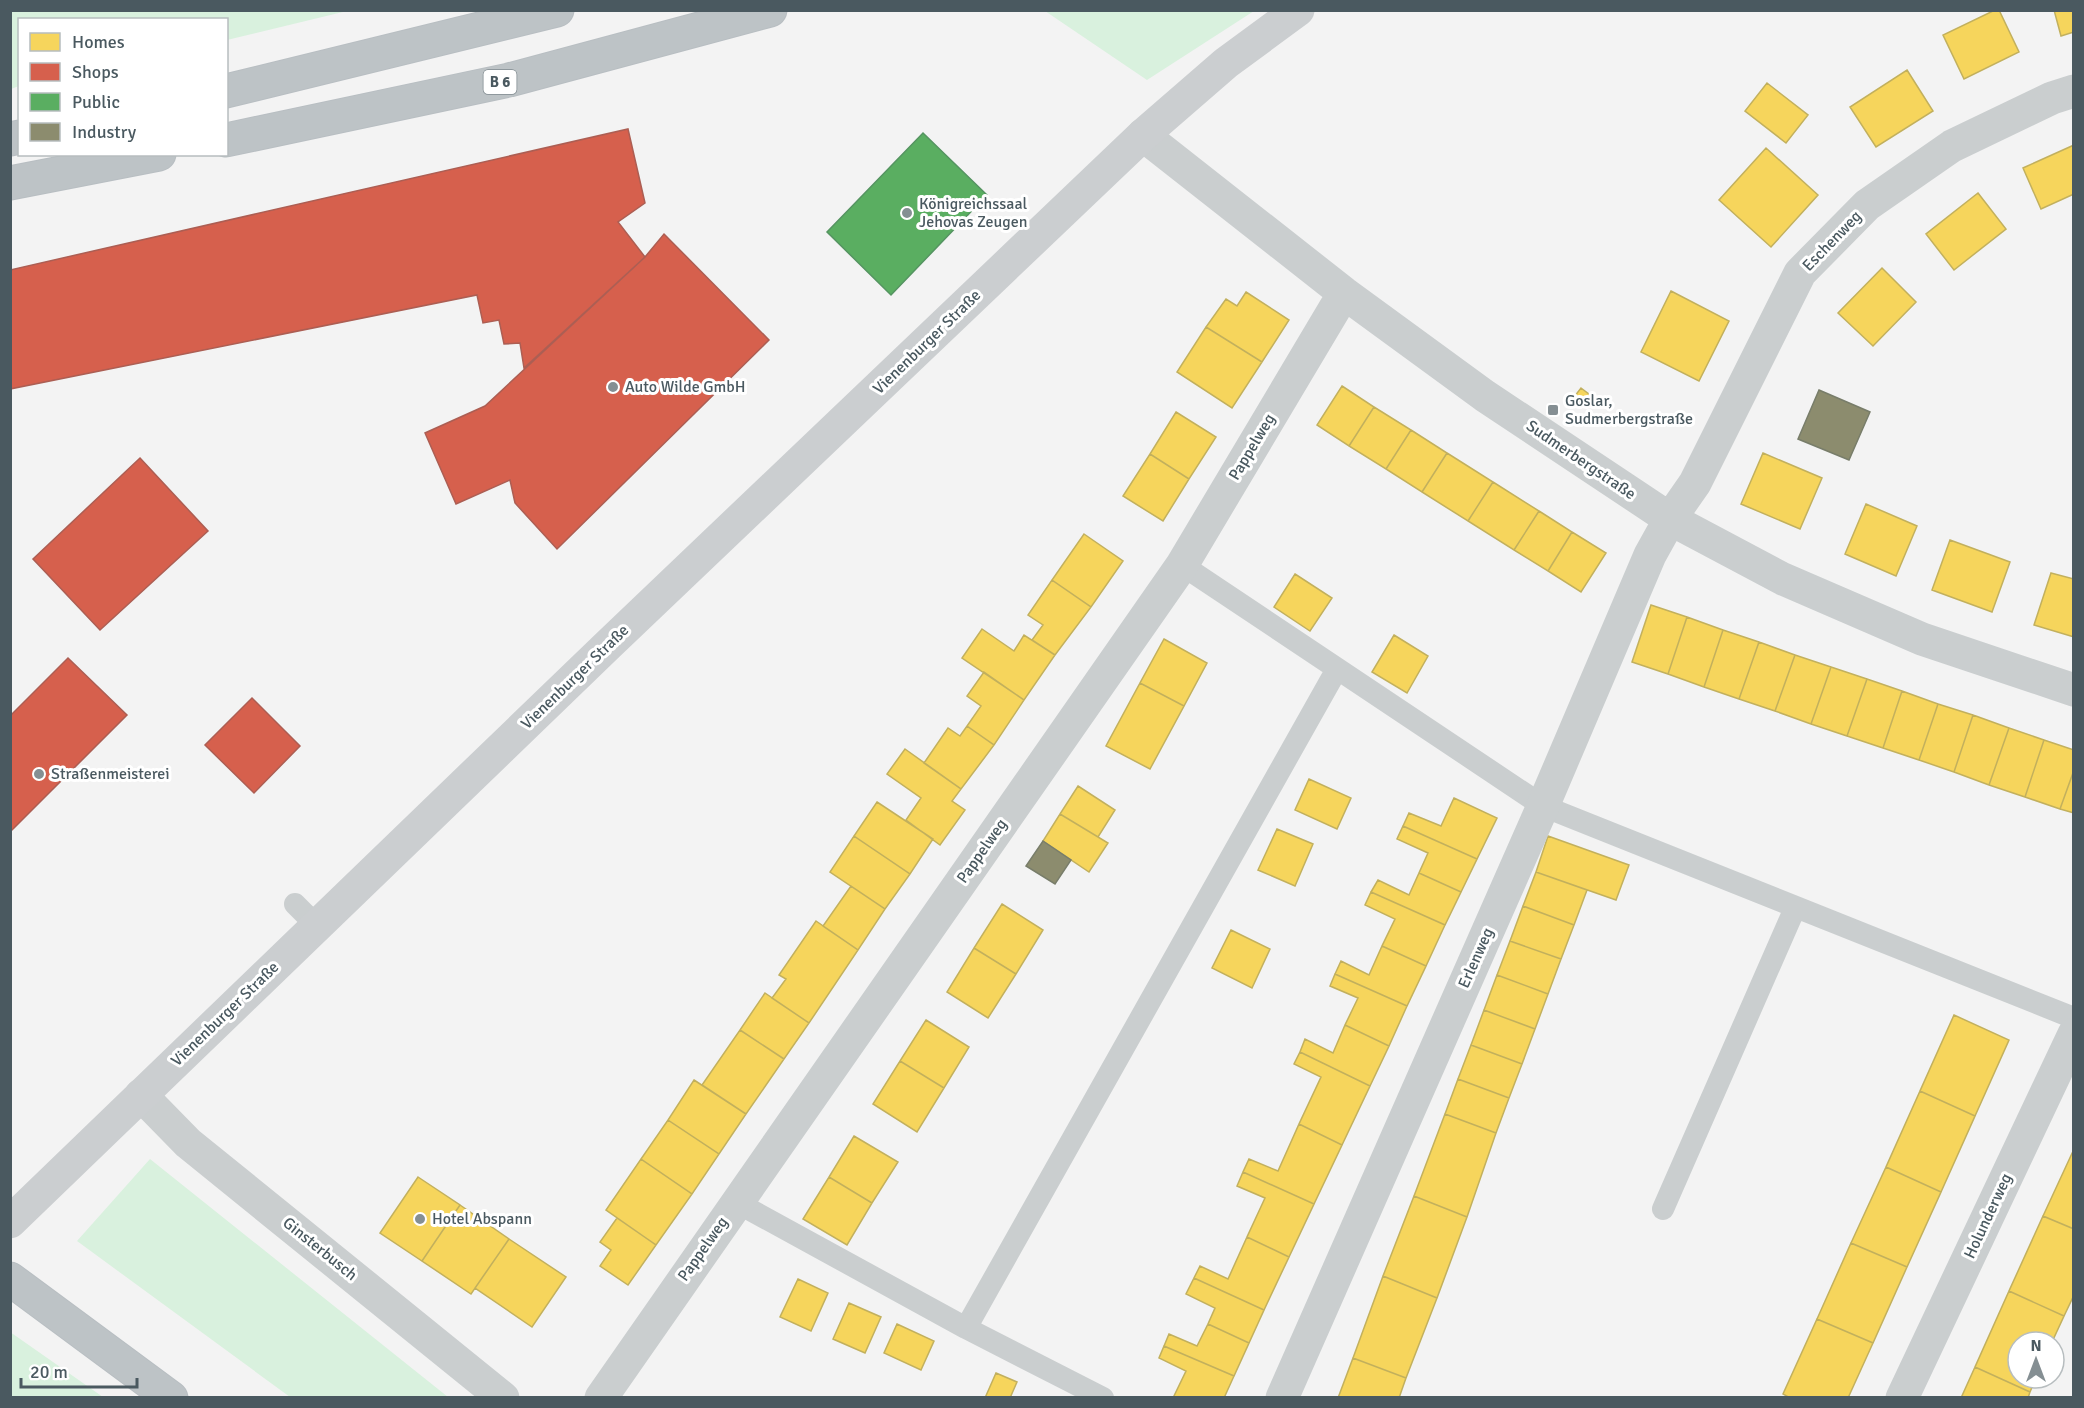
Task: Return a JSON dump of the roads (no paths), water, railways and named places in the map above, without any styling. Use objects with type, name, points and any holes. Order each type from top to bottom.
[{"type":"highway","points":[[228,91],[557,10]]},
{"type":"highway","name":"B 6","points":[[228,140],[509,80],[770,10]]},
{"type":"highway","points":[[10,183],[149,156]]},
{"type":"highway","points":[[10,1279],[171,1398]]},
{"type":"street","name":"Vienenburger Straße","points":[[10,1222],[141,1095],[305,915],[1143,135],[1226,63],[1298,10]]},
{"type":"street","name":"Eschenweg","points":[[1670,519],[1695,483],[1800,273],[1867,206],[1952,146],[2052,98],[2073,91]]},
{"type":"street","name":"Sudmerbergstraße","points":[[1143,135],[1344,293],[1485,396],[1670,519],[1783,579],[1922,639],[2073,690]]},
{"type":"street","name":"Pappelweg","points":[[601,1398],[1182,566],[1344,293]]},
{"type":"street","name":"Erlenweg","points":[[1282,1398],[1650,555],[1670,519]]},
{"type":"street","name":"Holunderweg","points":[[1902,1398],[2073,1034]]},
{"type":"street","name":"Ginsterbusch","points":[[141,1095],[188,1143],[503,1398]]},
{"type":"lane","points":[[1182,566],[1542,806],[2073,1018]]},
{"type":"lane","points":[[966,1328],[1337,669]]},
{"type":"lane","points":[[1662,1209],[1795,908]]},
{"type":"lane","points":[[736,1202],[966,1328],[1103,1398]]},
{"type":"place","name":"Königreichssaal Jehovas Zeugen","points":[[907,213]]},
{"type":"place","name":"Auto Wilde GmbH","points":[[613,387]]},
{"type":"place","name":"Goslar, Sudmerbergstraße","points":[[1553,410]]},
{"type":"place","name":"Straßenmeisterei","points":[[39,774]]},
{"type":"place","name":"Hotel Abspann","points":[[420,1219]]}]
